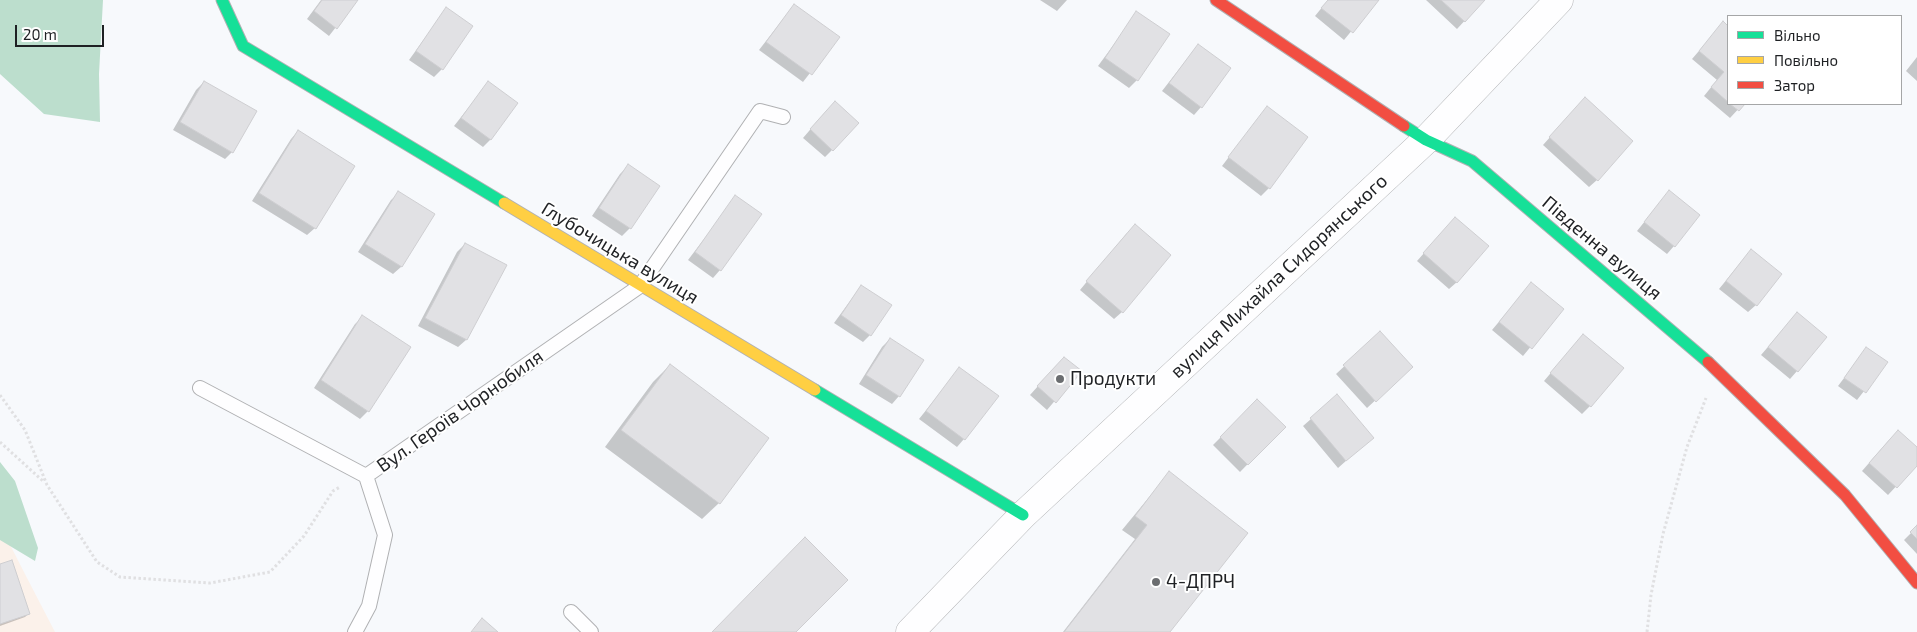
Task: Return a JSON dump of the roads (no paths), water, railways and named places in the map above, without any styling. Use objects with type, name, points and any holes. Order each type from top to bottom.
[{"type":"street","name":"Глубочицька вулиця","points":[[222,0],[243,46],[1023,515]]},
{"type":"street","name":"Південна вулиця","points":[[1216,0],[1426,140],[1472,161],[1717,369],[1845,495],[1917,583]]},
{"type":"street","name":"вулиця Михайла Сидорянського","points":[[910,632],[1023,515],[1426,140],[1558,0]]},
{"type":"lane","points":[[640,286],[760,111],[783,118]]},
{"type":"lane","name":"Вул. Героїв Чорнобиля","points":[[355,632],[369,606],[386,535],[366,476],[640,286]]},
{"type":"lane","points":[[200,388],[366,476]]},
{"type":"lane","points":[[571,612],[591,632]]},
{"type":"place","name":"Продукти","points":[[1060,379]]},
{"type":"place","name":"4-ДПРЧ","points":[[1156,582]]}]
